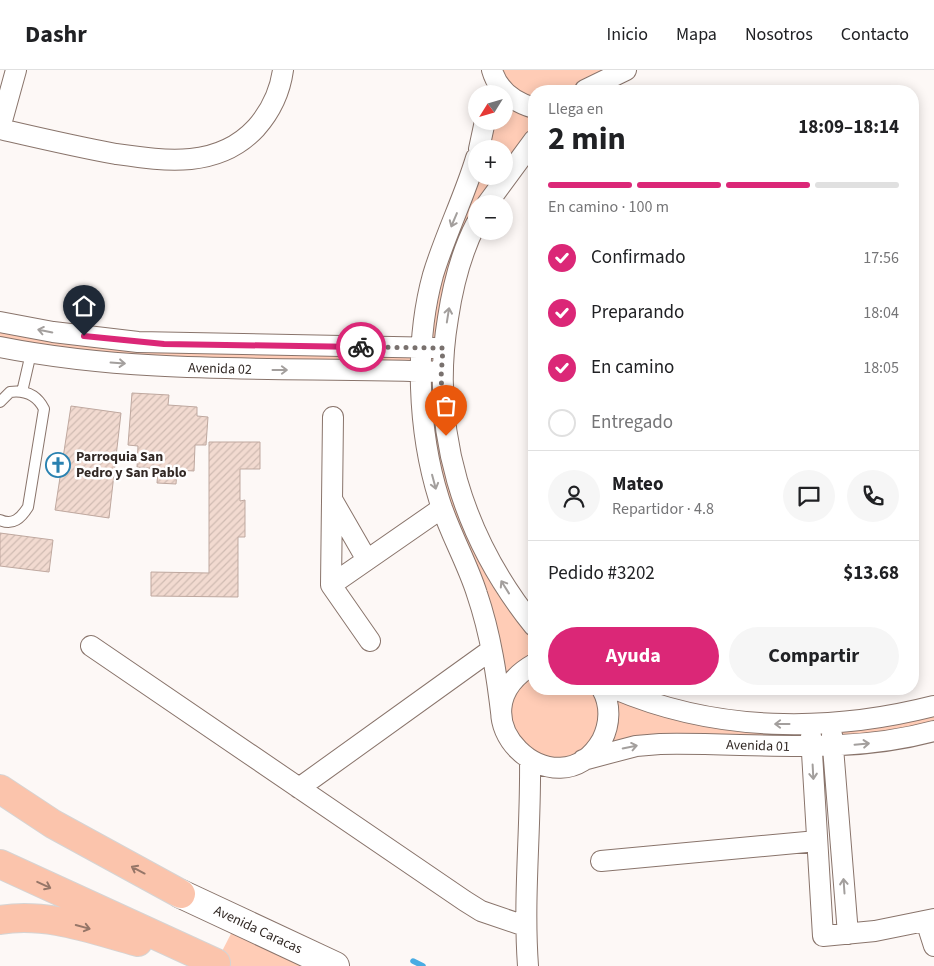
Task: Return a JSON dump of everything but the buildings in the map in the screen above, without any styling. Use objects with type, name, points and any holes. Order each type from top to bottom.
[{"type":"main road","points":[[0,789],[53,824],[181,894]]},
{"type":"main road","points":[[0,864],[219,965]]},
{"type":"main road","points":[[0,920],[26,918],[59,920],[219,965]]},
{"type":"street","points":[[16,70],[0,128],[88,149],[172,161],[206,157],[231,147],[252,132],[272,108],[283,70]]},
{"type":"street","points":[[489,85],[491,70]]},
{"type":"street","points":[[491,70],[504,92],[518,103],[528,106]]},
{"type":"street","points":[[587,85],[595,70]]},
{"type":"street","points":[[594,85],[626,70]]},
{"type":"street","points":[[494,195],[528,148]]},
{"type":"street","points":[[468,180],[433,277],[423,348],[422,416],[431,471],[442,508],[477,594],[492,650],[502,720],[507,736],[516,750],[530,761],[531,816],[525,926],[528,966]]},
{"type":"street","points":[[470,240],[458,271],[443,348],[442,372],[446,436],[459,491],[470,520],[494,570],[528,618]]},
{"type":"street","name":"Avenida 02","points":[[0,322],[53,332],[138,342],[443,348]]},
{"type":"street","points":[[231,370],[232,344]]},
{"type":"street","name":"Avenida 02","points":[[0,348],[92,362],[231,370],[442,372]]},
{"type":"street","points":[[333,417],[332,585],[370,641]]},
{"type":"street","points":[[332,500],[368,560]]},
{"type":"street","points":[[332,585],[442,508]]},
{"type":"street","points":[[90,646],[465,902],[525,926]]},
{"type":"street","points":[[299,788],[492,650]]},
{"type":"street","points":[[502,720],[502,703],[508,687],[519,674],[528,668]]},
{"type":"street","points":[[583,760],[597,748],[606,732],[609,713],[604,695]]},
{"type":"street","name":"Avenida 01","points":[[631,695],[666,708],[708,718],[750,723],[810,724],[832,722],[874,718],[934,706]]},
{"type":"street","points":[[832,722],[848,934]]},
{"type":"street","points":[[810,724],[823,936],[875,931],[930,920],[934,946]]},
{"type":"street","name":"Avenida 01","points":[[530,761],[548,767],[566,766],[636,746],[660,744],[812,748],[875,743],[934,731]]},
{"type":"street","points":[[601,861],[817,841]]},
{"type":"street","name":"Avenida Caracas","points":[[181,894],[336,966]]},
{"type":"lane","points":[[22,392],[31,354]]},
{"type":"lane","points":[[0,402],[10,392],[22,392],[32,394],[40,401],[44,409],[32,496],[22,517],[7,523],[0,520]]},
{"type":"shaded area","points":[[490,70],[626,70],[595,85],[528,85],[528,148],[513,169],[513,140],[481,140],[483,130],[513,130],[513,85],[489,85]]},
{"type":"shaded area","points":[[473,185],[501,185],[494,195],[470,195]]},
{"type":"shaded area","points":[[468,200],[468,240],[472,240],[443,348],[423,348],[422,371],[442,372],[451,462],[528,614],[528,695],[629,695],[639,699],[810,724],[811,748],[691,743],[566,766],[516,750],[452,533],[421,371],[0,347],[0,322],[53,332],[422,348],[424,332]]},
{"type":"shaded area","points":[[934,706],[934,731],[833,746],[846,721]]},
{"type":"shaded area","points":[[238,920],[335,966],[222,966],[216,963]]},
{"type":"waterway","points":[[413,961],[423,966]]},
{"type":"way so far","points":[[361,347],[443,348],[441,378],[446,436]]},
{"type":"place","name":"Parroquia San Pedro y San Pablo","points":[[58,465]]},
{"type":"route","points":[[84,336],[164,344],[361,347]]}]
